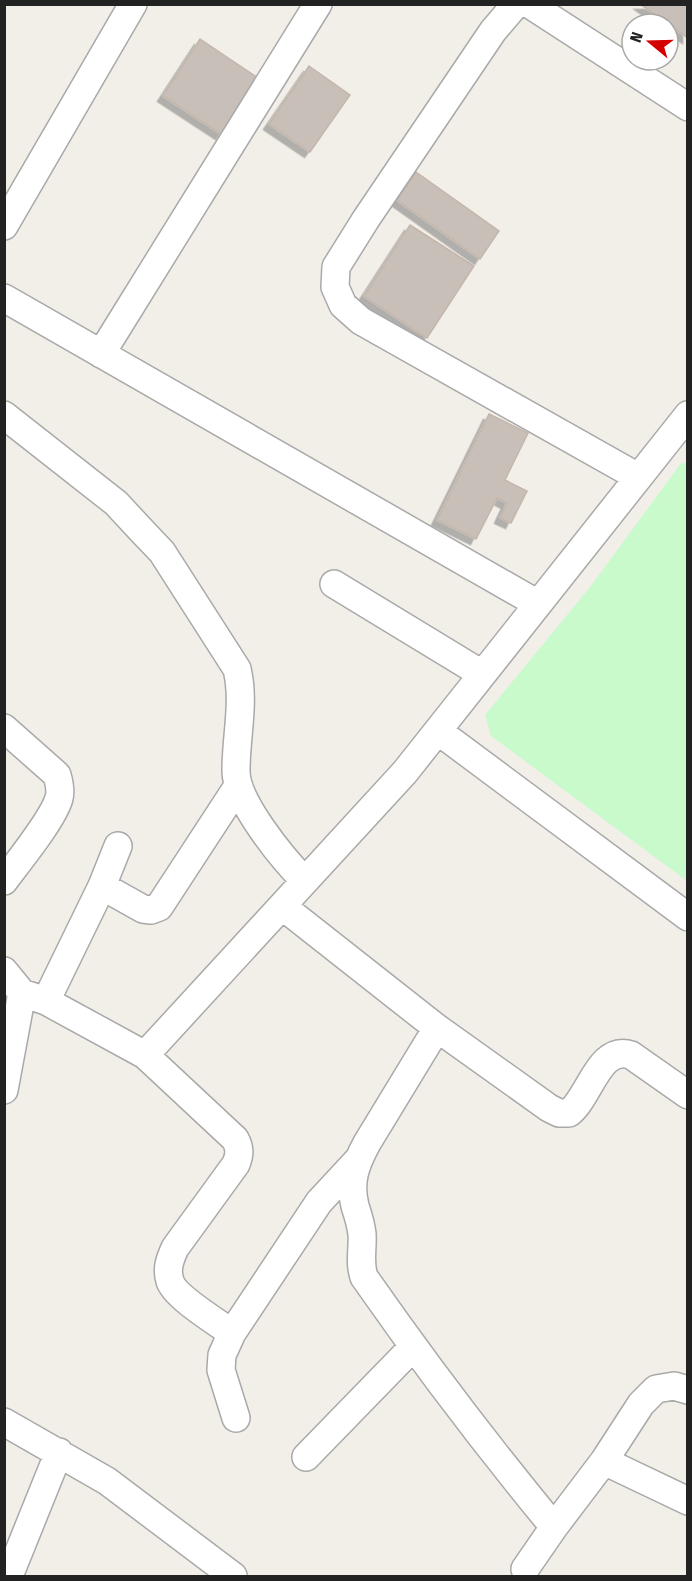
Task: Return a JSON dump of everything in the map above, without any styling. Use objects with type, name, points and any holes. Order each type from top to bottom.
[{"type":"street","points":[[4,226],[133,4]]},
{"type":"street","points":[[101,354],[318,4]]},
{"type":"street","points":[[638,477],[361,321],[343,305],[335,287],[336,267],[493,31],[515,6],[687,107]]},
{"type":"street","points":[[4,298],[538,604]]},
{"type":"street","points":[[145,1054],[405,772],[687,415]]},
{"type":"street","points":[[4,416],[116,503],[162,552],[237,669],[241,683],[235,772],[242,797],[277,850],[305,881]]},
{"type":"street","points":[[334,584],[482,674]]},
{"type":"street","points":[[4,728],[57,775],[59,784],[59,798],[51,816],[4,881]]},
{"type":"street","points":[[438,731],[687,917]]},
{"type":"street","points":[[102,886],[143,909],[159,907],[238,786]]},
{"type":"street","points":[[4,1090],[9,1037],[102,886],[118,846]]},
{"type":"street","points":[[282,906],[437,1028],[559,1113],[569,1113],[578,1107],[604,1062],[613,1054],[622,1052],[630,1055],[687,1095]]},
{"type":"street","points":[[4,971],[34,997],[145,1054],[235,1139],[239,1146],[236,1164],[175,1248],[169,1261],[168,1272],[170,1282],[177,1293],[232,1333]]},
{"type":"street","points":[[236,1418],[221,1370],[222,1355],[232,1333],[319,1202],[357,1160],[437,1028]]},
{"type":"street","points":[[357,1160],[352,1175],[352,1194],[362,1230],[361,1268],[364,1277],[486,1444],[554,1527]]},
{"type":"street","points":[[306,1457],[413,1347]]},
{"type":"street","points":[[525,1569],[604,1461],[641,1404],[656,1389],[674,1386],[687,1389]]},
{"type":"street","points":[[4,1422],[106,1481],[233,1576]]},
{"type":"street","points":[[9,1576],[59,1452]]},
{"type":"street","points":[[604,1461],[687,1501]]},
{"type":"green space","points":[[682,462],[688,465],[687,881],[491,736],[485,715],[590,587]]},
{"type":"building","points":[[640,4],[688,4],[688,38],[680,32],[680,12],[651,12]]},
{"type":"building","points":[[200,39],[258,78],[221,134],[163,96]]},
{"type":"building","points":[[309,66],[350,95],[310,152],[269,124]]},
{"type":"building","points":[[416,172],[499,231],[480,259],[397,200]]},
{"type":"building","points":[[410,225],[474,266],[427,338],[364,296]]},
{"type":"building","points":[[489,414],[528,433],[505,480],[527,491],[511,523],[500,518],[507,503],[497,498],[476,539],[437,520]]}]
